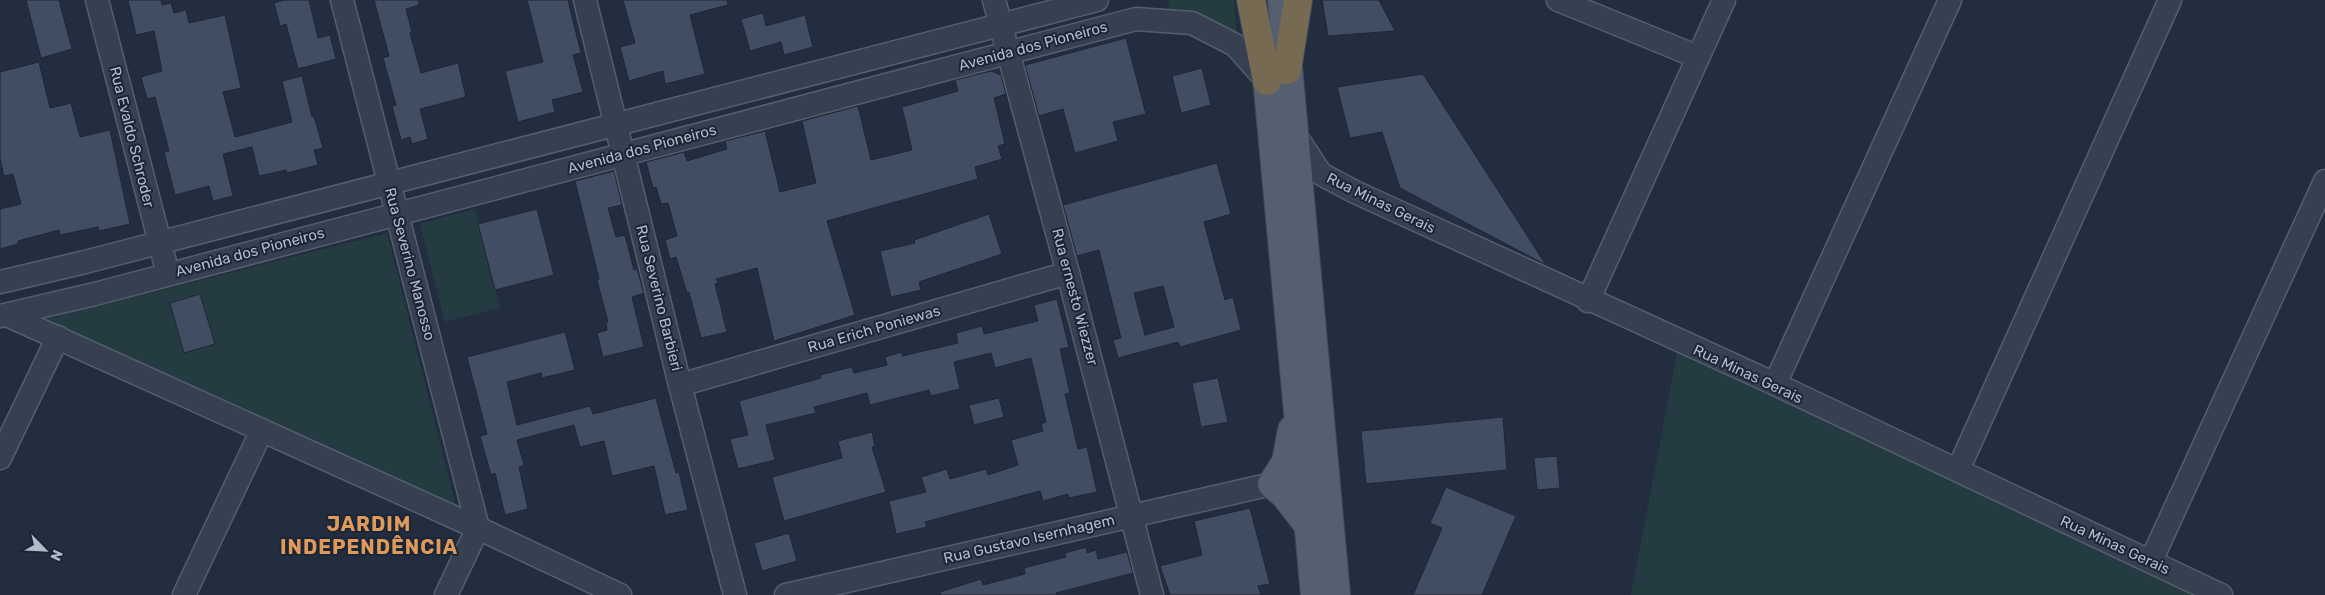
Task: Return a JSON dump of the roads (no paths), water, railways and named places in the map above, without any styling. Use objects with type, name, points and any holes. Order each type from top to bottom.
[{"type":"highway","points":[[1251,0],[1277,76]]},
{"type":"highway","points":[[1277,76],[1298,0]]},
{"type":"main road","points":[[1260,0],[1277,76],[1293,132],[1336,595]]},
{"type":"main road","points":[[1282,0],[1277,76],[1297,399],[1315,595]]},
{"type":"main road","points":[[1297,399],[1286,462],[1272,484],[1285,495],[1308,526]]},
{"type":"street","name":"Rua Evaldo Schroder","points":[[97,0],[158,243],[168,274]]},
{"type":"street","name":"Rua Severino Manosso","points":[[342,0],[478,528]]},
{"type":"street","name":"Rua Severino Barbieri","points":[[585,0],[680,385],[735,595]]},
{"type":"street","name":"Rua ernesto Wiezzer","points":[[994,0],[1152,595]]},
{"type":"street","name":"Avenida dos Pioneiros","points":[[0,282],[85,262],[720,99],[1097,0]]},
{"type":"street","points":[[1558,0],[1698,57]]},
{"type":"street","points":[[1588,300],[1724,0]]},
{"type":"street","points":[[1775,384],[1950,0]]},
{"type":"street","points":[[1958,470],[2170,0]]},
{"type":"street","name":"Avenida dos Pioneiros","points":[[4,315],[96,294],[1009,52],[1138,10],[1192,22],[1234,45],[1277,76]]},
{"type":"street","points":[[854,64],[860,91]]},
{"type":"street","points":[[720,99],[729,126]]},
{"type":"street","name":"Rua Minas Gerais","points":[[1293,132],[1321,174],[1355,192],[1775,384],[2221,595]]},
{"type":"street","points":[[2151,561],[2325,181]]},
{"type":"street","points":[[85,262],[96,294]]},
{"type":"street","name":"Rua Erich Poniewas","points":[[680,385],[1068,273]]},
{"type":"street","points":[[4,315],[58,337],[478,528],[620,595]]},
{"type":"street","points":[[0,458],[58,337]]},
{"type":"street","points":[[184,595],[262,430]]},
{"type":"street","name":"Rua Gustavo Isernhagem","points":[[786,595],[1272,484]]},
{"type":"street","points":[[446,595],[478,528]]},
{"type":"district","name":"JARDIM INDEPENDÊNCIA","points":[[369,536]]}]
